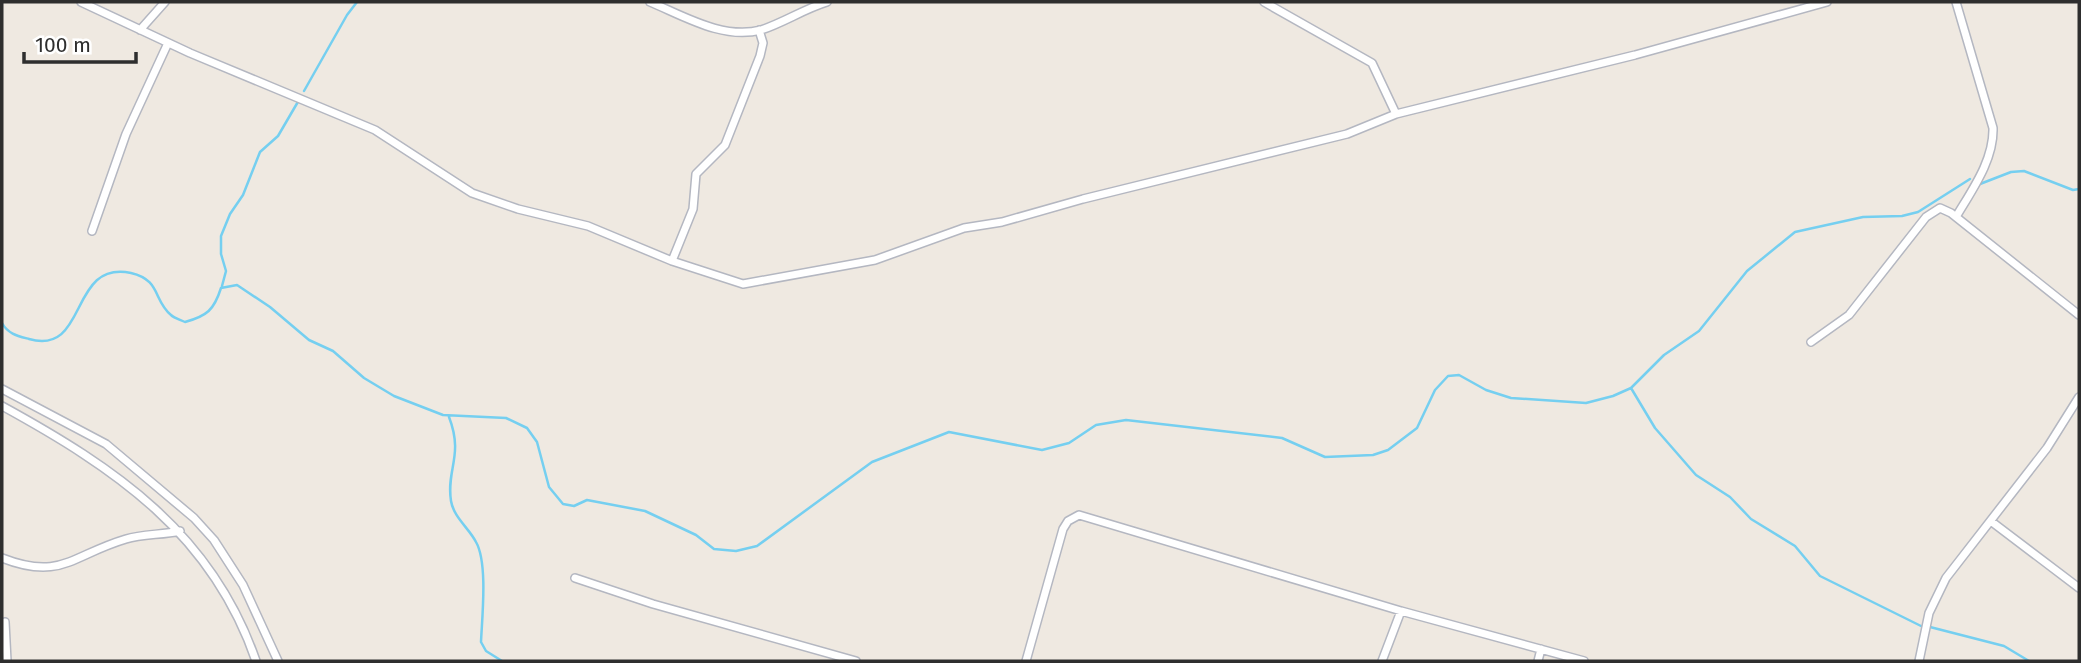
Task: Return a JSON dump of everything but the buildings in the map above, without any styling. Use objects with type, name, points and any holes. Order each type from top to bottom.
[{"type":"street","points":[[81,2],[168,43],[356,120],[472,193],[518,209],[588,226],[672,261],[743,284],[849,266],[964,228],[1002,222],[1083,199],[1347,134],[1396,114],[1635,55],[1827,2]]},
{"type":"street","points":[[140,30],[165,2]]},
{"type":"street","points":[[650,2],[720,30],[760,30],[827,2]]},
{"type":"street","points":[[1264,2],[1372,63],[1396,114]]},
{"type":"street","points":[[1956,2],[1993,128],[1993,141],[1986,162],[1956,217]]},
{"type":"street","points":[[672,261],[693,209],[696,174],[725,145],[760,56],[763,43],[760,30]]},
{"type":"street","points":[[92,231],[126,134],[168,43]]},
{"type":"street","points":[[1811,342],[1849,315],[1926,217],[1940,208],[1956,217],[2079,314]]},
{"type":"street","points":[[2,390],[106,444],[194,518],[214,540],[243,584],[278,661]]},
{"type":"street","points":[[1919,661],[1936,597],[1947,578],[2063,427],[2079,397]]},
{"type":"street","points":[[2,405],[59,437],[122,479],[180,531],[207,565],[229,600],[256,661]]},
{"type":"street","points":[[1026,661],[1063,529],[1068,521],[1079,516],[1401,611],[1584,661]]},
{"type":"street","points":[[1992,522],[2079,588]]},
{"type":"street","points":[[2,558],[42,569],[68,563],[129,538],[180,531]]},
{"type":"street","points":[[575,578],[653,604],[856,661]]},
{"type":"street","points":[[1382,661],[1401,611]]},
{"type":"street","points":[[5,622],[7,661]]},
{"type":"street","points":[[1538,661],[1541,649]]},
{"type":"waterway","points":[[304,91],[357,2]]},
{"type":"waterway","points":[[222,286],[226,271],[221,254],[221,236],[230,214],[243,195],[260,152],[278,136],[299,100]]},
{"type":"waterway","points":[[1980,184],[2011,172],[2024,171],[2073,190],[2079,189]]},
{"type":"waterway","points":[[2,323],[17,336],[48,341],[61,334],[71,322],[97,280],[111,273],[141,276],[152,285],[165,309],[185,322],[209,311],[221,288],[237,285],[270,307],[309,340],[333,351],[364,378],[394,396],[443,415],[506,418],[527,428],[537,442],[549,487],[563,504],[574,506],[587,500],[645,511],[696,535],[714,549],[736,551],[757,546],[872,462],[949,432],[1042,450],[1069,443],[1096,425],[1126,420],[1282,438],[1325,457],[1373,455],[1388,450],[1417,428],[1435,390],[1448,376],[1459,375],[1486,390],[1511,398],[1586,403],[1613,396],[1631,388],[1664,355],[1699,331],[1747,271],[1795,232],[1863,217],[1902,216],[1918,212],[1970,179]]},
{"type":"waterway","points":[[1631,388],[1655,428],[1696,475],[1730,497],[1751,519],[1795,546],[1820,576],[1921,626]]},
{"type":"waterway","points":[[449,417],[455,442],[451,501],[455,513],[476,542],[482,563],[481,642],[486,651],[502,661]]},
{"type":"waterway","points":[[1930,627],[2004,646],[2029,661]]}]
